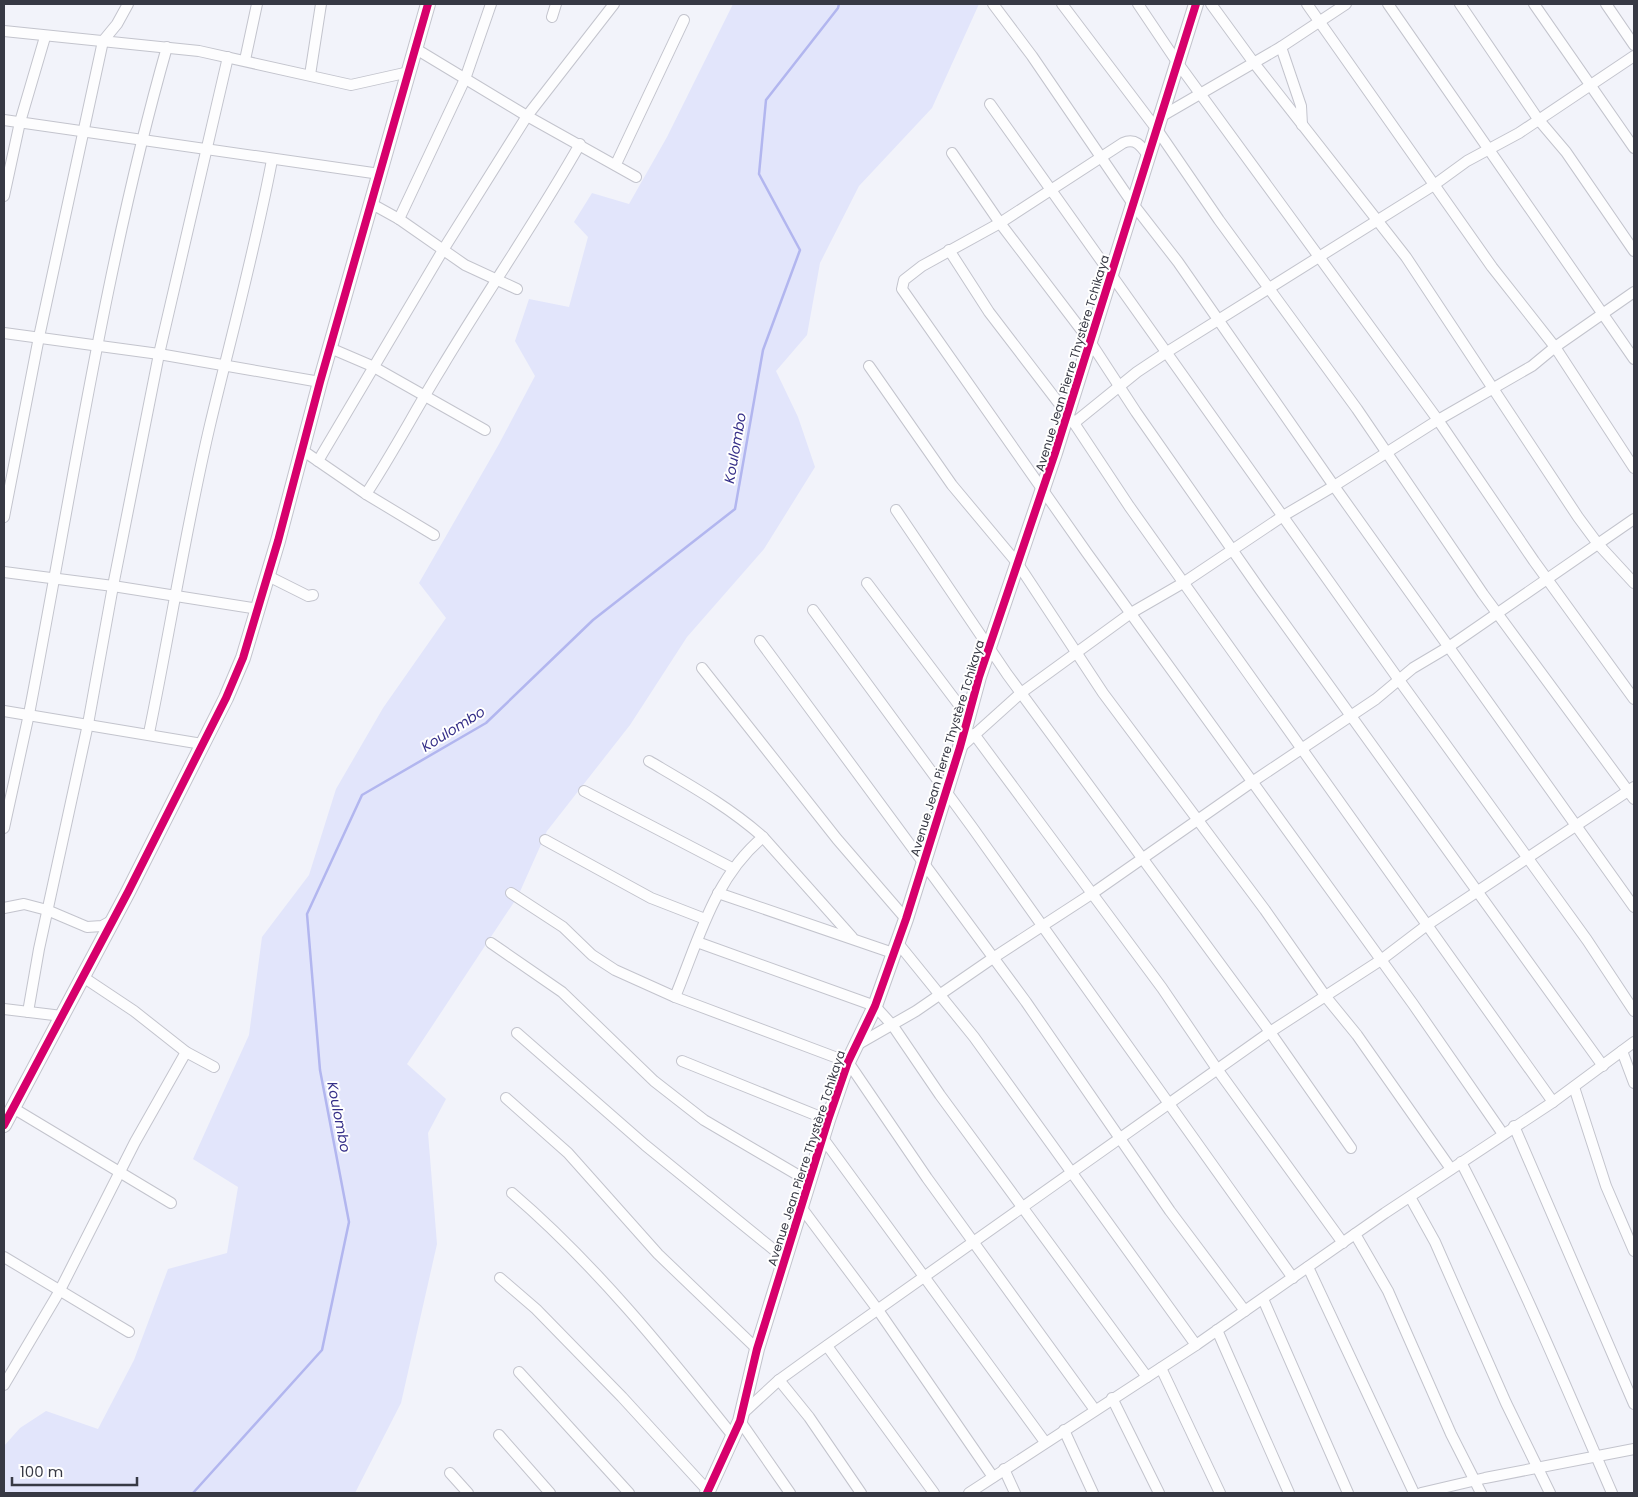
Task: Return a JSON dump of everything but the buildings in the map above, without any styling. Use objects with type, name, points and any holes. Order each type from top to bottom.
[{"type":"street","points":[[4,517],[39,338],[104,41],[117,24],[128,4]]},
{"type":"street","points":[[245,60],[257,4]]},
{"type":"street","points":[[310,75],[322,4]]},
{"type":"street","points":[[4,1126],[113,920],[243,658],[268,576],[320,382],[428,4]]},
{"type":"street","points":[[399,219],[465,79],[491,4]]},
{"type":"street","points":[[552,17],[556,4]]},
{"type":"street","points":[[318,461],[372,366],[527,116],[614,4]]},
{"type":"street","points":[[993,4],[1036,62],[1133,204],[1171,252],[1334,486],[1450,646],[1634,907]]},
{"type":"street","points":[[790,1493],[741,1417],[779,1380],[924,1275],[974,1243],[1270,1032],[1326,997],[1427,925],[1576,826],[1632,793],[1498,614],[1387,452],[1270,287],[1219,220],[1158,131],[1062,4]]},
{"type":"street","points":[[1138,4],[1177,62],[1438,420],[1547,579],[1634,699]]},
{"type":"street","name":"Avenue Jean Pierre Thystère Tchikaya","points":[[708,1492],[741,1417],[757,1349],[822,1137],[848,1062],[875,1006],[906,919],[960,747],[988,647],[1043,491],[1071,419],[1089,340],[1158,131],[1177,62],[1196,4]]},
{"type":"street","points":[[1211,4],[1254,63],[1406,257],[1578,517],[1598,544],[1634,583]]},
{"type":"street","points":[[1307,4],[1492,267],[1555,347],[1634,468]]},
{"type":"street","points":[[1162,116],[1281,47],[1346,4]]},
{"type":"street","points":[[1388,4],[1634,359]]},
{"type":"street","points":[[1460,4],[1538,119],[1566,152],[1634,251]]},
{"type":"street","points":[[1534,4],[1634,148]]},
{"type":"street","points":[[1606,4],[1634,45]]},
{"type":"street","points":[[616,164],[684,20]]},
{"type":"street","points":[[4,32],[167,46],[245,60],[354,86],[409,72]]},
{"type":"street","points":[[4,196],[20,122],[45,37]]},
{"type":"street","points":[[4,828],[28,715],[98,346],[140,140],[167,46]]},
{"type":"street","points":[[1281,47],[1301,106],[1302,125]]},
{"type":"street","points":[[416,50],[527,116],[616,164],[636,177]]},
{"type":"street","points":[[1071,419],[1167,352],[1434,185],[1468,161],[1490,150],[1634,56]]},
{"type":"street","points":[[28,1012],[47,910],[88,724],[159,354],[228,57]]},
{"type":"street","points":[[990,104],[1399,680],[1528,858],[1634,1010]]},
{"type":"street","points":[[4,120],[380,174]]},
{"type":"street","points":[[1149,157],[1140,144],[1129,140],[1000,223],[949,250],[909,276],[901,284],[902,289],[1043,491],[1503,1134]]},
{"type":"street","points":[[366,494],[580,144]]},
{"type":"street","points":[[952,153],[1000,223],[1089,340],[1232,549],[1603,1066]]},
{"type":"street","points":[[150,733],[174,595],[210,426],[257,241],[272,160]]},
{"type":"street","points":[[372,204],[399,219],[465,265],[517,289]]},
{"type":"street","points":[[949,250],[989,312],[1071,419],[1098,462],[1183,583],[1553,1102]]},
{"type":"street","points":[[960,747],[1021,693],[1131,613],[1183,583],[1283,516],[1493,386],[1532,366],[1555,347],[1634,292]]},
{"type":"street","points":[[4,332],[159,354],[320,382]]},
{"type":"street","points":[[330,348],[372,366],[485,430]]},
{"type":"street","points":[[869,366],[952,485],[1018,564],[1103,693],[1326,997],[1356,1035],[1451,1169]]},
{"type":"street","points":[[302,450],[366,494],[434,535]]},
{"type":"street","points":[[896,510],[988,647],[1270,1032],[1351,1148]]},
{"type":"street","points":[[855,1046],[893,1026],[1093,893],[1252,782],[1351,716],[1413,668],[1498,614],[1634,519]]},
{"type":"street","points":[[4,572],[113,586],[258,609]]},
{"type":"street","points":[[268,576],[308,596],[313,595]]},
{"type":"street","points":[[867,583],[968,717]]},
{"type":"street","points":[[813,610],[945,791],[1293,1278]]},
{"type":"street","points":[[760,641],[924,862],[1121,1138],[1170,1211],[1245,1311]]},
{"type":"street","points":[[702,668],[837,839],[906,919]]},
{"type":"street","points":[[4,711],[150,733],[202,744]]},
{"type":"street","points":[[974,734],[1162,988],[1217,1069],[1343,1243]]},
{"type":"street","points":[[649,760],[726,807],[763,837],[852,937]]},
{"type":"street","points":[[584,791],[732,868]]},
{"type":"street","points":[[676,997],[705,919],[718,893],[732,868],[763,837]]},
{"type":"street","points":[[544,840],[651,898],[705,919]]},
{"type":"street","points":[[512,893],[563,927],[604,964],[676,997],[848,1062],[974,1243],[1094,1410]]},
{"type":"street","points":[[718,893],[852,937],[895,947],[941,995],[974,1037],[1196,1345]]},
{"type":"street","points":[[4,908],[24,904],[47,910],[87,927],[102,926],[113,920]]},
{"type":"street","points":[[696,942],[875,1006],[893,1026],[1147,1377]]},
{"type":"street","points":[[491,944],[562,992],[654,1081],[704,1120],[808,1181]]},
{"type":"street","points":[[83,977],[134,1011],[186,1052],[214,1067]]},
{"type":"street","points":[[4,1009],[62,1016]]},
{"type":"street","points":[[517,1033],[645,1145],[784,1258]]},
{"type":"street","points":[[969,1493],[1196,1345],[1355,1234],[1514,1126],[1553,1102],[1634,1042]]},
{"type":"street","points":[[1622,1051],[1634,1083]]},
{"type":"street","points":[[4,1385],[59,1292],[120,1171],[186,1052]]},
{"type":"street","points":[[682,1061],[828,1120]]},
{"type":"street","points":[[1574,1087],[1606,1186],[1634,1251]]},
{"type":"street","points":[[506,1098],[568,1153],[658,1254],[757,1349]]},
{"type":"street","points":[[13,1108],[171,1203]]},
{"type":"street","points":[[1514,1126],[1634,1404]]},
{"type":"street","points":[[822,1137],[1045,1442]]},
{"type":"street","points":[[1461,1162],[1496,1233],[1612,1493]]},
{"type":"street","points":[[512,1192],[547,1222],[620,1301],[676,1364],[733,1436]]},
{"type":"street","points":[[1410,1197],[1435,1242],[1506,1403],[1540,1468],[1550,1493]]},
{"type":"street","points":[[801,1207],[878,1310],[994,1477]]},
{"type":"street","points":[[1355,1234],[1388,1291],[1451,1434],[1481,1493]]},
{"type":"street","points":[[4,1257],[59,1292],[129,1332]]},
{"type":"street","points":[[1308,1267],[1414,1493]]},
{"type":"street","points":[[500,1278],[536,1308],[635,1410],[708,1492]]},
{"type":"street","points":[[1263,1298],[1348,1493]]},
{"type":"street","points":[[1217,1330],[1289,1493]]},
{"type":"street","points":[[827,1346],[934,1493]]},
{"type":"street","points":[[1161,1368],[1220,1493]]},
{"type":"street","points":[[519,1372],[628,1493]]},
{"type":"street","points":[[779,1380],[861,1493]]},
{"type":"street","points":[[1112,1398],[1159,1493]]},
{"type":"street","points":[[1064,1430],[1092,1493]]},
{"type":"street","points":[[499,1435],[550,1493]]},
{"type":"street","points":[[1421,1493],[1475,1480],[1634,1449]]},
{"type":"street","points":[[1004,1470],[1015,1493]]},
{"type":"street","points":[[450,1473],[468,1493]]},
{"type":"shaded area","points":[[733,4],[979,4],[932,108],[859,186],[820,263],[807,335],[776,371],[798,417],[815,467],[764,549],[687,637],[630,725],[547,831],[518,896],[407,1064],[446,1099],[428,1133],[437,1244],[401,1403],[355,1493],[4,1493],[4,1446],[20,1428],[46,1411],[98,1429],[134,1360],[168,1269],[227,1253],[238,1187],[193,1159],[249,1035],[262,937],[309,875],[336,789],[383,708],[446,618],[419,583],[499,444],[535,376],[515,341],[529,299],[569,307],[588,237],[574,222],[592,193],[629,204],[667,137]]},
{"type":"waterway","name":"Koulombo","points":[[193,1493],[322,1350],[349,1222],[320,1070],[307,914],[362,795],[486,723],[593,620],[735,509],[763,350],[800,250],[759,174],[766,100],[838,8],[839,4]]},
{"type":"cycle path","points":[[4,1125],[128,892],[226,698],[243,658],[278,541],[320,382],[428,4]]},
{"type":"cycle path","points":[[707,1493],[740,1421],[757,1349],[828,1120],[848,1062],[875,1006],[906,919],[960,747],[979,677],[1055,453],[1196,4]]}]
